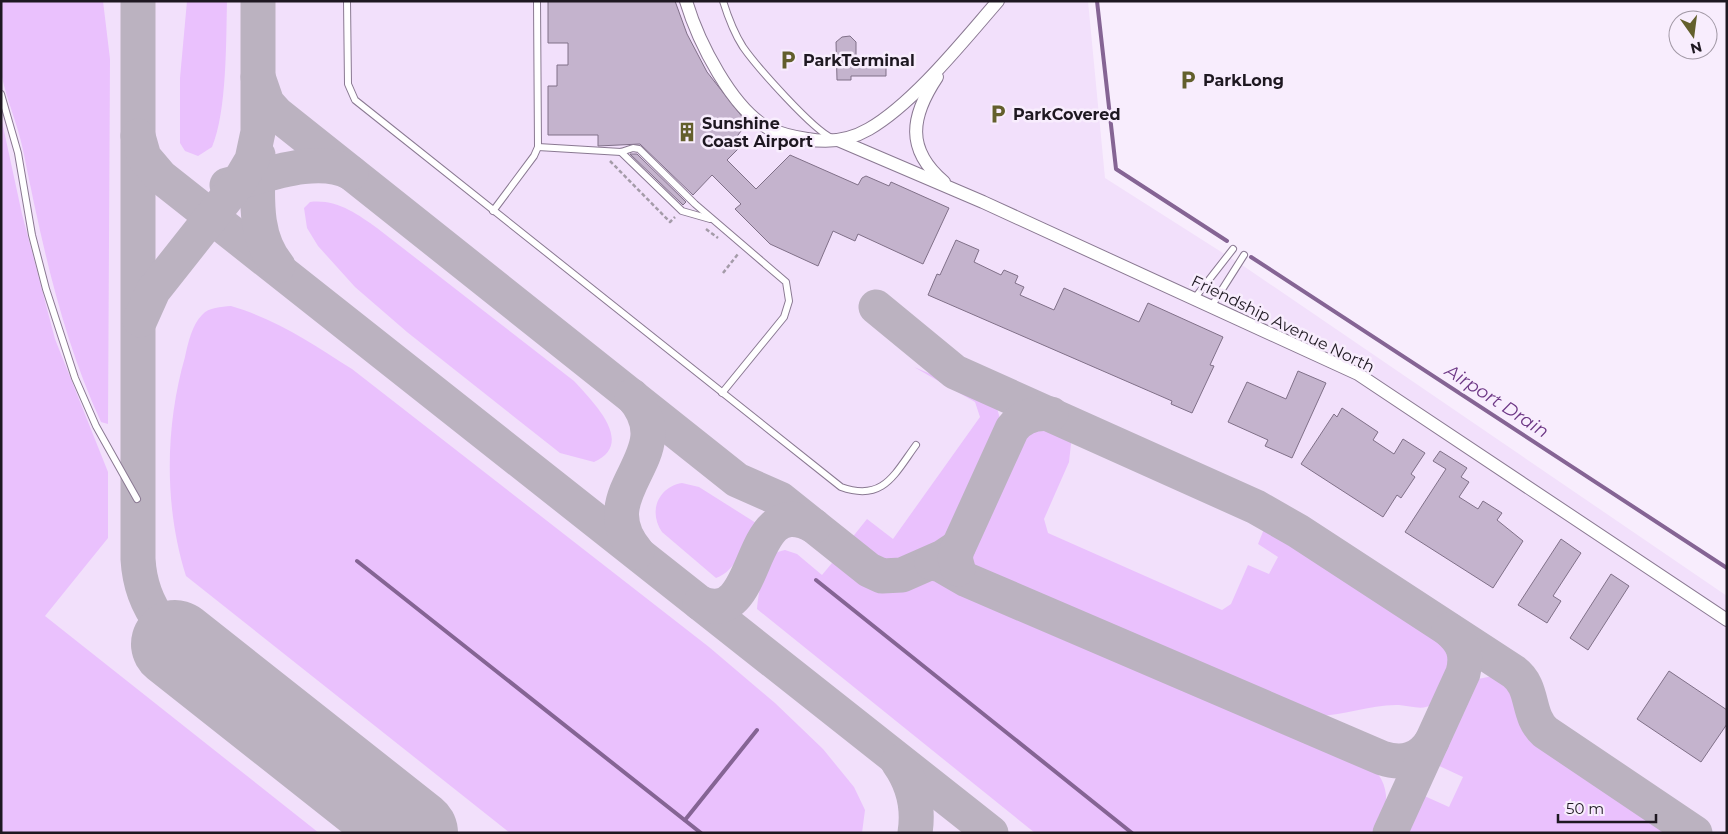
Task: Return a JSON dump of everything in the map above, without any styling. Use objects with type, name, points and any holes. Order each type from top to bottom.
[{"type":"street","points":[[686,1],[710,59],[734,94],[758,121],[776,131],[800,138],[838,140],[862,133],[886,117],[952,53],[998,1]]},
{"type":"street","name":"Friendship Avenue North","points":[[952,53],[924,96],[915,133],[916,143],[927,165],[944,182],[957,190]]},
{"type":"street","name":"Friendship Avenue North","points":[[838,140],[957,190],[1358,374],[1727,620]]},
{"type":"lane","points":[[347,1],[348,84],[354,100],[841,487],[855,492],[866,493],[878,489],[894,474],[916,445]]},
{"type":"lane","points":[[493,211],[534,156],[538,147],[538,1]]},
{"type":"lane","points":[[722,1],[737,37],[750,55],[814,125],[822,132],[838,140]]},
{"type":"lane","points":[[1,94],[18,154],[32,235],[46,289],[75,378],[96,426],[138,499]]},
{"type":"lane","points":[[538,147],[621,152],[633,148],[639,149],[713,220],[786,282],[789,301],[784,317],[722,393]]},
{"type":"lane","points":[[621,152],[682,211],[713,220]]},
{"type":"lane","points":[[1194,299],[1232,249]]},
{"type":"lane","points":[[1211,307],[1244,255]]},
{"type":"path","points":[[604,156],[670,222],[678,215]]},
{"type":"path","points":[[702,226],[724,243]]},
{"type":"path","points":[[723,273],[739,255],[732,249]]},
{"type":"shaded area","name":"Sunshine Coast Airport","points":[[1,1],[1088,1],[1105,178],[1245,267],[1727,596],[1727,833],[1,833]]},
{"type":"shaded area","points":[[1,1],[103,1],[110,59],[108,424],[101,422],[87,389],[64,322],[45,254],[21,141],[2,77]]},
{"type":"shaded area","points":[[187,1],[227,1],[225,76],[221,115],[212,147],[198,156],[185,151],[180,143],[180,78]]},
{"type":"shaded area","points":[[1,117],[22,214],[55,339],[108,472],[108,538],[45,616],[319,833],[1,833]]},
{"type":"shaded area","points":[[310,202],[338,205],[377,228],[574,381],[607,422],[611,434],[611,444],[606,454],[594,462],[560,453],[407,332],[355,287],[318,246],[307,228],[304,208]]},
{"type":"shaded area","points":[[231,306],[248,311],[279,325],[352,369],[709,647],[775,703],[823,749],[854,787],[865,810],[862,833],[510,833],[186,576],[179,550],[171,495],[171,438],[178,383],[191,334],[199,319],[208,310]]},
{"type":"shaded area","points":[[914,367],[990,399],[996,405],[1001,422],[954,532],[942,544],[924,554],[905,561],[888,562],[873,556],[851,539],[867,519],[893,539],[980,417],[975,402]]},
{"type":"shaded area","points":[[1047,424],[1072,435],[1069,462],[1044,519],[1048,533],[1222,610],[1231,604],[1248,565],[1269,574],[1278,557],[1258,544],[1266,524],[1426,629],[1438,639],[1446,648],[1452,663],[1446,680],[1433,704],[1421,708],[1387,705],[1339,714],[1303,715],[981,575],[970,563],[969,554],[1019,438],[1031,427]]},
{"type":"shaded area","points":[[682,483],[699,487],[756,523],[735,562],[723,575],[716,578],[662,532],[658,524],[656,509],[661,495],[674,485]]},
{"type":"shaded area","points":[[785,550],[797,554],[822,575],[837,557],[863,577],[883,586],[904,585],[935,573],[1361,760],[1378,774],[1386,792],[1385,812],[1378,833],[1035,833],[757,609],[766,565],[774,554]]},
{"type":"shaded area","points":[[1493,676],[1508,681],[1513,687],[1524,723],[1528,731],[1539,742],[1672,833],[1403,833],[1420,794],[1449,807],[1463,777],[1435,764],[1469,686],[1478,679]]},
{"type":"building","name":"Sunshine Coast Airport","points":[[548,1],[675,1],[687,34],[707,72],[747,123],[732,143],[738,149],[727,160],[756,189],[790,155],[858,185],[862,178],[866,176],[889,186],[891,182],[949,208],[923,264],[858,234],[855,241],[833,231],[818,266],[770,244],[735,209],[741,204],[712,175],[693,195],[640,144],[598,146],[598,135],[548,135],[548,86],[557,86],[557,65],[568,65],[568,43],[548,43]]},
{"type":"building","points":[[850,36],[856,42],[856,59],[886,59],[886,76],[851,76],[851,80],[837,80],[836,42],[842,37]]},
{"type":"building","points":[[630,154],[637,154],[686,202],[683,205]]},
{"type":"building","points":[[956,240],[979,250],[974,262],[1001,275],[1004,270],[1018,276],[1015,283],[1024,287],[1020,295],[1054,310],[1064,288],[1139,322],[1148,303],[1223,337],[1210,365],[1214,366],[1192,413],[1171,404],[1172,401],[928,295],[937,274],[940,275]]},
{"type":"building","points":[[1298,371],[1326,383],[1292,458],[1265,446],[1268,440],[1228,422],[1247,382],[1286,399]]},
{"type":"building","points":[[1342,408],[1378,432],[1373,440],[1394,454],[1403,439],[1425,453],[1411,474],[1415,477],[1401,498],[1397,495],[1383,517],[1301,464],[1334,414],[1337,417]]},
{"type":"building","points":[[1440,451],[1467,468],[1461,477],[1469,482],[1459,497],[1478,509],[1483,501],[1502,513],[1497,520],[1523,541],[1493,588],[1405,532],[1446,469],[1433,461]]},
{"type":"building","points":[[1561,539],[1581,553],[1553,596],[1561,601],[1547,623],[1518,605]]},
{"type":"building","points":[[1611,574],[1629,586],[1588,650],[1570,638]]},
{"type":"building","points":[[1669,671],[1727,710],[1727,724],[1701,762],[1637,719]]},
{"type":"waterway","name":"Airport Drain","points":[[1097,1],[1116,169],[1227,241]]},
{"type":"waterway","name":"Airport Drain","points":[[1251,257],[1727,568]]},
{"type":"waterway","points":[[357,561],[701,833]]},
{"type":"waterway","points":[[816,580],[1132,833]]},
{"type":"waterway","points":[[685,820],[757,730]]},
{"type":"taxiway","points":[[138,1],[138,559],[140,578],[152,609],[172,635],[274,722]]},
{"type":"taxiway","points":[[140,320],[153,291],[239,182],[252,160],[258,132],[258,1]]},
{"type":"taxiway","points":[[258,77],[267,103],[277,114],[737,480],[780,499],[869,570],[882,576],[902,575],[943,557],[958,547]]},
{"type":"taxiway","points":[[138,136],[144,157],[161,177],[991,833]]},
{"type":"taxiway","points":[[258,155],[257,198],[260,227],[264,241],[278,266]]},
{"type":"taxiway","points":[[227,185],[306,166],[337,168],[351,173]]},
{"type":"taxiway","points":[[876,307],[955,372],[1256,507],[1298,531],[1514,672],[1521,678],[1535,718],[1545,732],[1695,833]]},
{"type":"taxiway","points":[[632,396],[645,417],[648,437],[643,456],[627,492],[622,510],[624,530],[637,552]]},
{"type":"taxiway","points":[[958,569],[955,558],[957,550],[1012,429],[1020,421],[1030,416],[1051,414]]},
{"type":"taxiway","points":[[700,603],[720,606],[735,597],[764,541],[775,526],[791,519],[814,526]]},
{"type":"taxiway","points":[[932,563],[941,565],[967,580],[1382,758],[1404,761],[1416,757],[1432,741]]},
{"type":"taxiway","points":[[1390,833],[1463,673],[1465,660],[1463,649],[1458,639],[1449,630]]},
{"type":"taxiway","points":[[898,762],[908,778],[914,796],[916,814],[915,833]]},
{"type":"runway","points":[[175,644],[414,833]]},
{"type":"place","name":"ParkTerminal","points":[[788,60]]},
{"type":"place","name":"ParkLong","points":[[1188,80]]},
{"type":"place","name":"ParkCovered","points":[[998,114]]},
{"type":"place","name":"Sunshine Coast Airport","points":[[687,132]]}]
